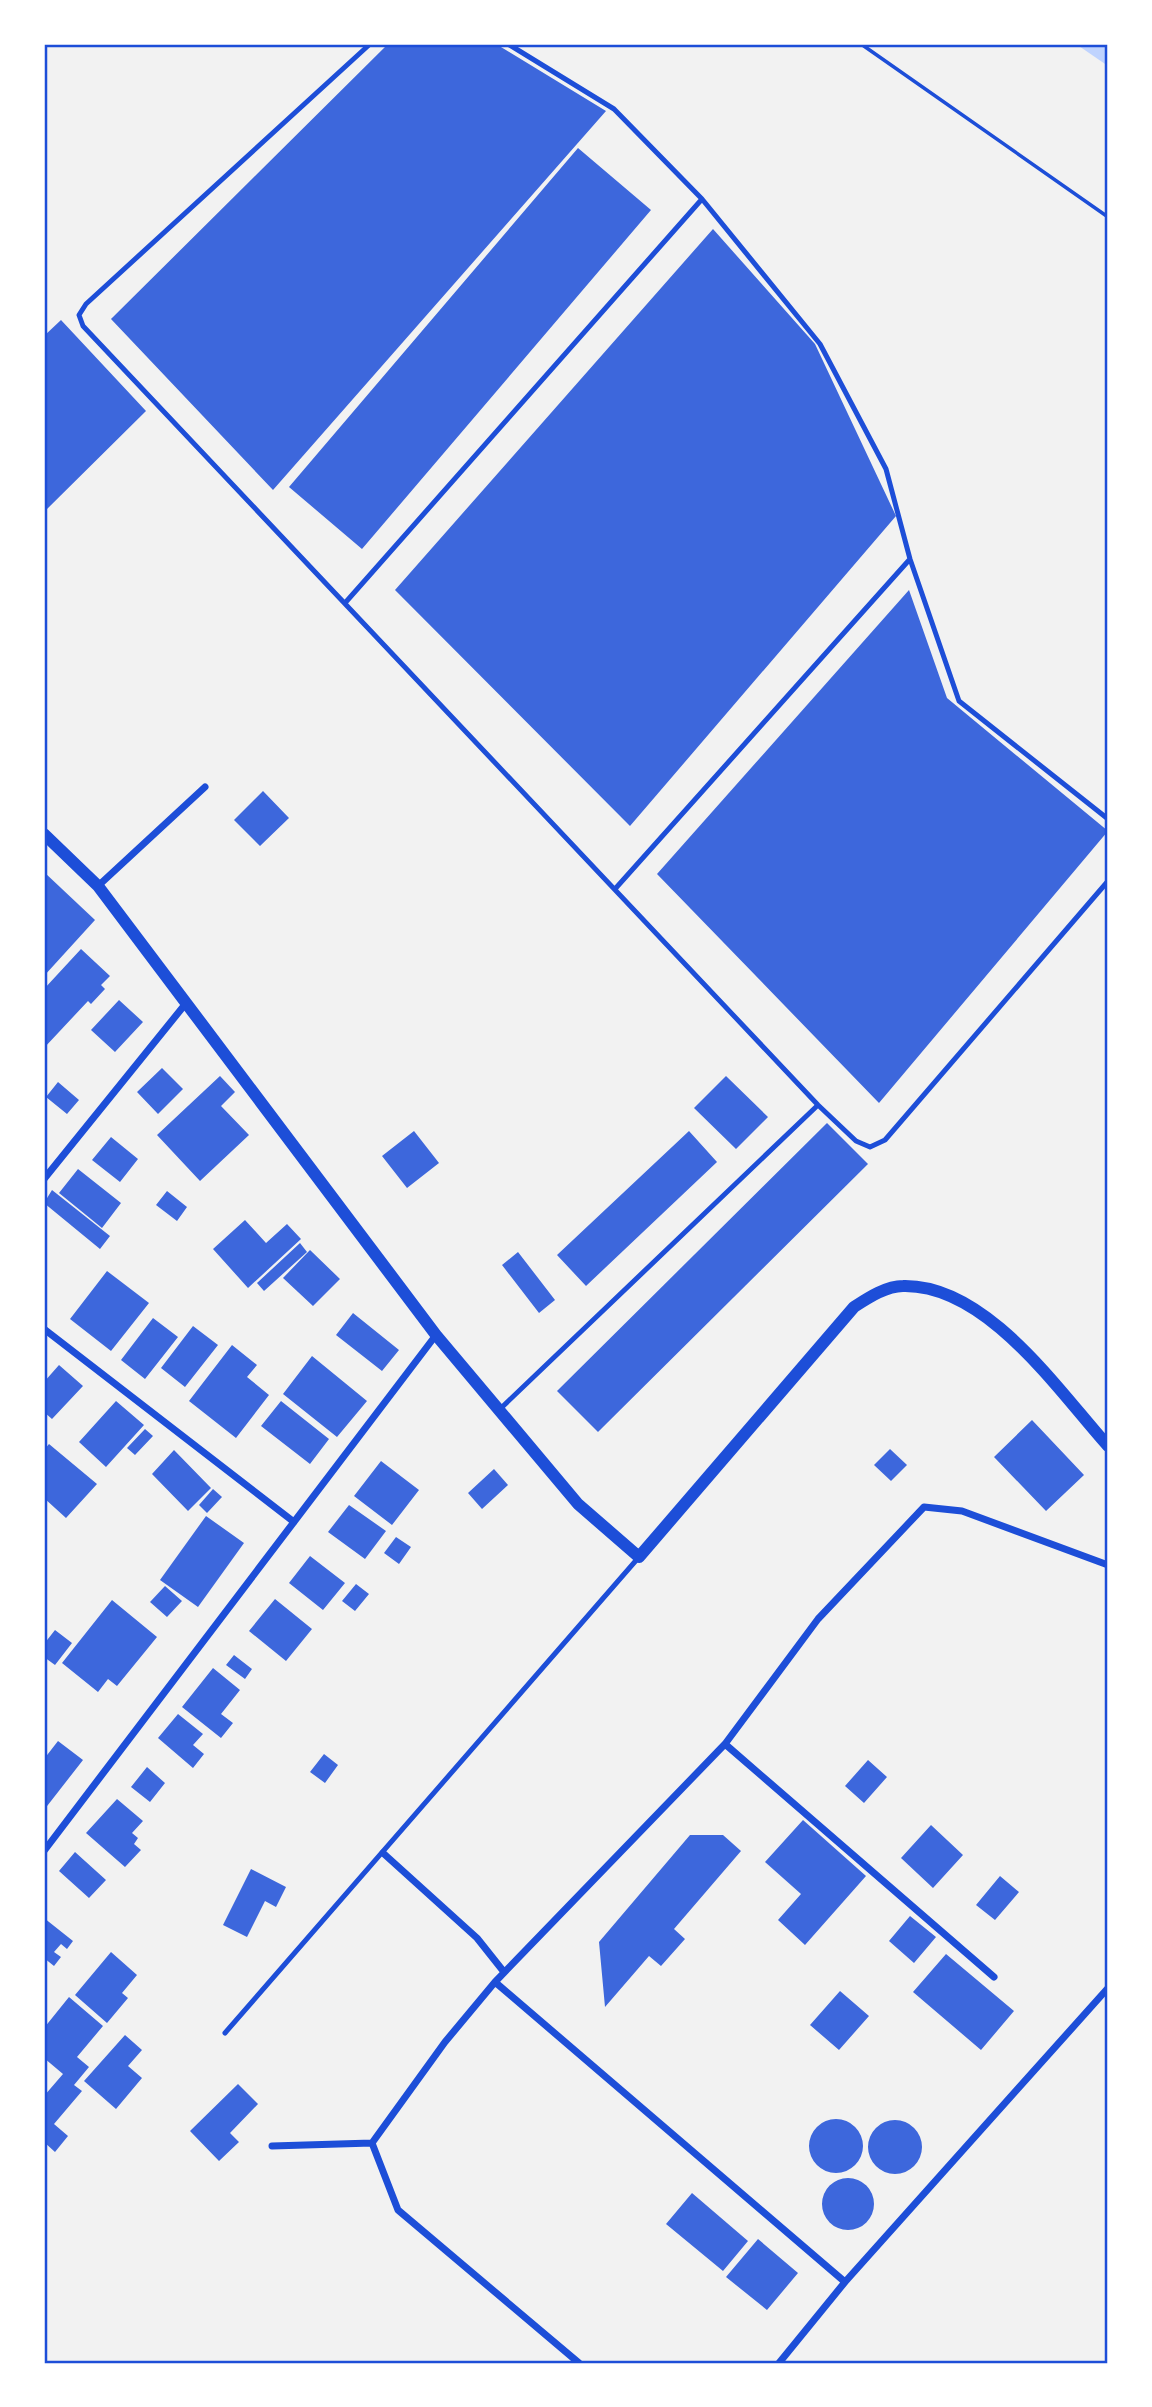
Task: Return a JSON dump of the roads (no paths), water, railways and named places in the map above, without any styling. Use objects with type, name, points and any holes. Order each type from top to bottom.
[{"type":"street","points":[[98,886],[205,787]]},
{"type":"street","points":[[44,834],[98,886],[436,1335],[578,1504],[639,1557],[854,1307],[876,1294],[901,1285],[937,1290],[971,1305],[1007,1334],[1108,1446]]},
{"type":"street","points":[[44,1179],[187,1002]]},
{"type":"street","points":[[44,1329],[293,1522]]},
{"type":"street","points":[[44,1851],[436,1335]]},
{"type":"street","points":[[372,2143],[445,2042],[495,1982],[725,1744],[818,1619],[924,1507],[962,1511],[1108,1564]]},
{"type":"street","points":[[725,1744],[994,1977]]},
{"type":"street","points":[[383,1853],[477,1938],[504,1972]]},
{"type":"street","points":[[495,1982],[845,2282]]},
{"type":"street","points":[[779,2363],[845,2282],[1108,1988]]},
{"type":"street","points":[[272,2146],[372,2143]]},
{"type":"street","points":[[372,2143],[398,2210],[579,2363]]},
{"type":"lane","points":[[370,44],[86,303],[79,315],[83,326],[818,1105],[856,1141],[870,1147],[885,1140],[1108,881]]},
{"type":"lane","points":[[508,44],[614,109],[702,199],[820,344],[886,468],[911,559],[959,701],[1108,819]]},
{"type":"lane","points":[[345,603],[702,199]]},
{"type":"lane","points":[[615,889],[911,559]]},
{"type":"lane","points":[[499,1410],[818,1105]]},
{"type":"lane","points":[[225,2033],[639,1557]]},
{"type":"water","points":[[1076,44],[1108,44],[1108,66]]}]
